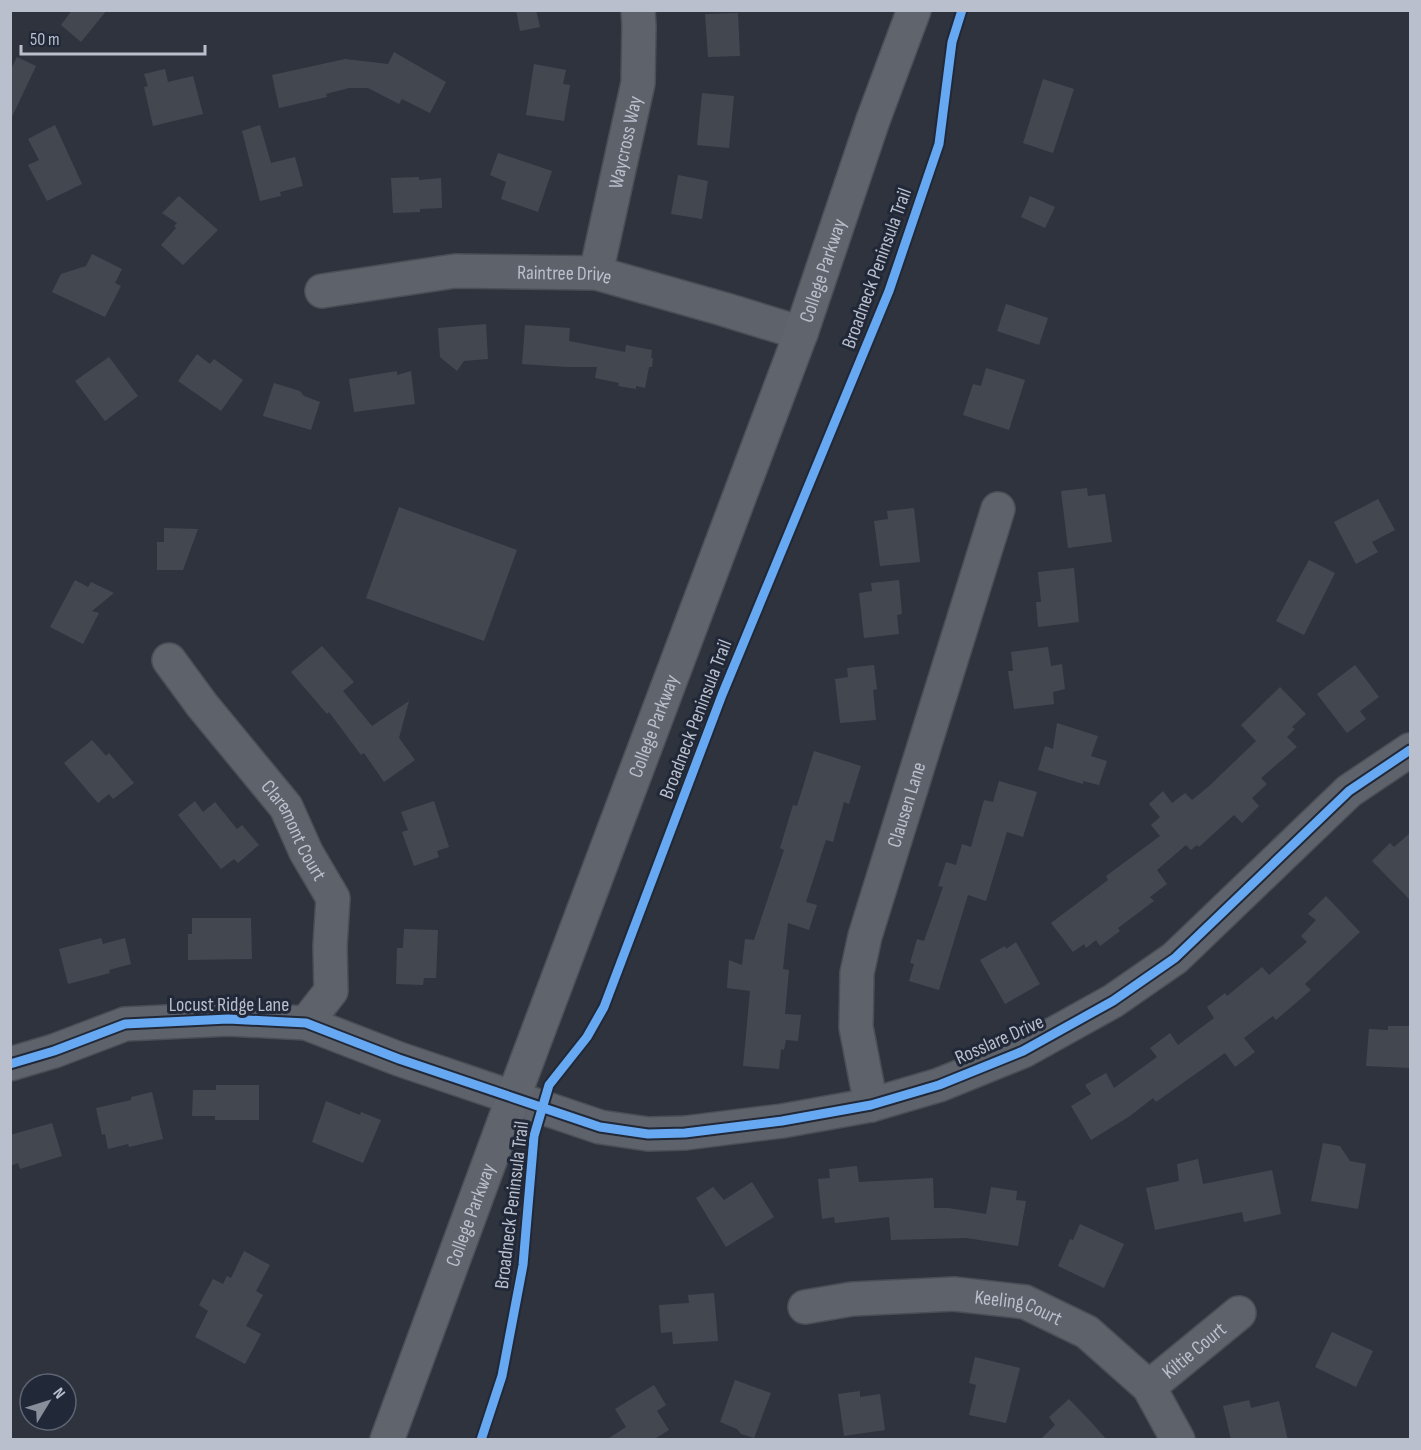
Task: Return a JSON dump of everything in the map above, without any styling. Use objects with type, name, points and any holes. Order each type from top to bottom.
[{"type":"main road","name":"College Parkway","points":[[387,1440],[801,333],[873,120],[914,10]]},
{"type":"street","name":"Waycross Way","points":[[596,273],[638,83],[638,10]]},
{"type":"street","name":"Raintree Drive","points":[[322,291],[455,271],[596,273],[801,333]]},
{"type":"street","name":"Clausen Lane","points":[[871,1105],[856,1027],[857,973],[865,936],[998,509]]},
{"type":"street","name":"Claremont Court","points":[[169,660],[202,705],[286,807],[306,852],[333,898],[330,946],[331,991],[306,1023]]},
{"type":"street","name":"Rosslare Drive","points":[[513,1098],[600,1127],[648,1134],[685,1133],[760,1124],[871,1105],[939,1085],[1023,1051],[1113,1001],[1175,958],[1350,791],[1410,750]]},
{"type":"street","name":"Locust Ridge Lane","points":[[10,1064],[54,1052],[125,1024],[228,1019],[306,1023],[399,1059],[513,1098]]},
{"type":"street","name":"Keeling Court","points":[[805,1307],[852,1299],[954,1294],[1025,1302],[1087,1332],[1149,1387],[1178,1440]]},
{"type":"street","name":"Kiltie Court","points":[[1149,1387],[1239,1313]]},
{"type":"building","points":[[72,10],[107,10],[81,42],[61,25]]},
{"type":"building","points":[[516,10],[536,10],[540,27],[520,31]]},
{"type":"building","points":[[738,13],[740,56],[708,57],[705,14]]},
{"type":"building","points":[[394,52],[446,82],[430,113],[402,99],[399,104],[368,88],[349,88],[326,94],[327,97],[279,108],[272,75],[345,59],[388,64]]},
{"type":"building","points":[[17,57],[36,66],[10,121],[10,71]]},
{"type":"building","points":[[534,64],[566,70],[563,84],[570,85],[564,121],[526,115]]},
{"type":"building","points":[[165,69],[168,82],[193,76],[203,114],[153,126],[144,87],[148,86],[144,74]]},
{"type":"building","points":[[1043,79],[1074,89],[1053,153],[1023,143]]},
{"type":"building","points":[[702,93],[734,96],[729,148],[697,145]]},
{"type":"building","points":[[55,125],[82,184],[47,201],[28,165],[39,160],[28,139]]},
{"type":"building","points":[[260,125],[271,163],[295,157],[303,186],[280,192],[281,196],[260,201],[242,131]]},
{"type":"building","points":[[498,153],[552,171],[538,212],[501,199],[506,182],[490,175]]},
{"type":"building","points":[[678,175],[708,181],[702,219],[671,214]]},
{"type":"building","points":[[419,177],[419,180],[441,178],[442,208],[393,213],[391,178]]},
{"type":"building","points":[[179,196],[218,230],[183,265],[161,245],[176,228],[174,226],[177,223],[162,213]]},
{"type":"building","points":[[1030,196],[1055,207],[1045,228],[1021,217]]},
{"type":"building","points":[[92,254],[122,269],[115,283],[121,286],[105,317],[52,292],[61,274],[86,266]]},
{"type":"building","points":[[1006,304],[1048,318],[1039,345],[997,331]]},
{"type":"building","points":[[486,324],[488,359],[464,361],[457,371],[440,357],[438,328]]},
{"type":"building","points":[[525,325],[570,328],[569,341],[625,352],[626,345],[652,350],[652,367],[649,367],[645,388],[618,386],[619,383],[595,378],[597,367],[522,364]]},
{"type":"building","points":[[197,354],[210,364],[214,359],[243,380],[221,411],[178,381]]},
{"type":"building","points":[[109,357],[138,396],[105,421],[75,381]]},
{"type":"building","points":[[986,368],[1025,380],[1009,430],[963,415],[973,384],[981,386]]},
{"type":"building","points":[[397,371],[397,375],[411,371],[415,404],[354,412],[349,379]]},
{"type":"building","points":[[274,383],[300,391],[304,396],[320,402],[311,430],[263,416]]},
{"type":"building","points":[[1087,488],[1088,496],[1105,494],[1112,542],[1068,548],[1061,491]]},
{"type":"building","points":[[1378,499],[1395,530],[1372,542],[1378,552],[1356,564],[1334,522]]},
{"type":"building","points":[[399,507],[517,550],[484,641],[366,598]]},
{"type":"building","points":[[914,508],[920,562],[880,566],[874,521],[888,519],[887,511]]},
{"type":"building","points":[[164,528],[198,529],[183,570],[157,570],[157,542],[164,542]]},
{"type":"building","points":[[1309,560],[1335,573],[1304,635],[1276,621]]},
{"type":"building","points":[[1074,568],[1079,622],[1038,627],[1036,602],[1041,602],[1038,572]]},
{"type":"building","points":[[75,580],[88,587],[91,582],[114,593],[92,611],[99,613],[83,644],[50,627]]},
{"type":"building","points":[[899,580],[902,614],[897,615],[899,634],[864,638],[859,593],[872,591],[871,583]]},
{"type":"building","points":[[322,646],[354,682],[343,691],[372,726],[409,701],[399,738],[415,760],[384,782],[364,753],[361,755],[329,712],[327,714],[291,672]]},
{"type":"building","points":[[1048,647],[1051,666],[1062,664],[1065,689],[1053,692],[1054,704],[1014,709],[1008,671],[1013,671],[1011,652]]},
{"type":"building","points":[[874,665],[877,689],[873,690],[876,720],[840,723],[835,679],[848,677],[847,668]]},
{"type":"building","points":[[1355,665],[1379,697],[1360,711],[1366,719],[1347,733],[1317,694]]},
{"type":"building","points":[[1280,687],[1306,714],[1292,727],[1295,729],[1287,737],[1297,747],[1261,778],[1267,784],[1252,798],[1259,806],[1242,823],[1234,815],[1199,847],[1197,845],[1191,850],[1186,845],[1157,870],[1167,884],[1150,897],[1154,901],[1118,928],[1120,931],[1100,946],[1096,940],[1086,948],[1084,944],[1073,952],[1051,923],[1108,880],[1106,876],[1160,836],[1151,825],[1160,817],[1149,804],[1163,791],[1172,803],[1185,793],[1192,800],[1256,741],[1241,725]]},
{"type":"building","points":[[1057,723],[1098,736],[1091,756],[1107,761],[1099,785],[1083,781],[1083,784],[1038,770],[1045,746],[1053,749]]},
{"type":"building","points":[[92,740],[106,756],[109,753],[134,783],[113,799],[109,794],[98,803],[64,763]]},
{"type":"building","points":[[814,751],[861,766],[849,804],[844,802],[833,842],[826,840],[806,902],[817,905],[809,930],[788,923],[783,969],[789,970],[785,1014],[801,1015],[798,1041],[786,1040],[784,1050],[781,1049],[779,1069],[743,1066],[750,991],[727,988],[729,960],[742,965],[745,939],[754,940],[784,850],[780,848],[793,805],[797,806]]},
{"type":"building","points":[[999,781],[1037,792],[1023,837],[1007,832],[986,901],[968,895],[939,990],[909,981],[914,964],[910,963],[917,939],[924,941],[943,887],[938,886],[946,862],[956,865],[962,844],[971,847],[984,800],[993,802]]},
{"type":"building","points":[[195,801],[203,812],[215,802],[237,829],[242,825],[259,845],[238,863],[234,859],[221,869],[178,815]]},
{"type":"building","points":[[434,801],[449,847],[437,851],[439,857],[414,866],[402,832],[408,830],[401,812]]},
{"type":"building","points":[[1410,833],[1410,900],[1372,861],[1390,843],[1394,847]]},
{"type":"building","points":[[1326,896],[1360,932],[1305,984],[1311,990],[1276,1020],[1273,1016],[1244,1038],[1255,1052],[1235,1067],[1225,1053],[1156,1102],[1153,1098],[1130,1116],[1091,1140],[1071,1106],[1091,1094],[1085,1085],[1106,1073],[1114,1088],[1157,1057],[1150,1048],[1170,1033],[1178,1045],[1214,1018],[1207,1007],[1225,993],[1227,996],[1262,967],[1269,975],[1307,942],[1301,936],[1316,920],[1308,914]]},
{"type":"building","points":[[192,918],[251,918],[252,959],[188,960],[188,934],[192,934]]},
{"type":"building","points":[[404,929],[438,930],[436,978],[424,978],[423,985],[396,984],[397,948],[403,948]]},
{"type":"building","points":[[101,938],[103,944],[125,938],[131,964],[109,970],[110,973],[68,984],[59,949]]},
{"type":"building","points":[[1016,942],[1040,984],[1005,1004],[980,960]]},
{"type":"building","points":[[1388,1026],[1410,1026],[1410,1068],[1366,1066],[1369,1029],[1388,1030]]},
{"type":"building","points":[[216,1085],[259,1085],[259,1120],[215,1120],[215,1116],[192,1116],[193,1090],[216,1090]]},
{"type":"building","points":[[152,1092],[163,1139],[108,1149],[105,1134],[102,1135],[96,1108],[131,1100],[131,1097]]},
{"type":"building","points":[[326,1101],[360,1115],[361,1112],[381,1120],[363,1163],[312,1142]]},
{"type":"building","points":[[52,1123],[62,1156],[20,1169],[18,1163],[10,1166],[10,1135]]},
{"type":"building","points":[[1323,1143],[1340,1146],[1350,1161],[1366,1164],[1358,1209],[1311,1201]]},
{"type":"building","points":[[1198,1159],[1203,1184],[1272,1170],[1281,1214],[1244,1222],[1242,1212],[1155,1230],[1146,1188],[1179,1181],[1177,1164]]},
{"type":"building","points":[[857,1166],[859,1182],[933,1178],[934,1208],[986,1214],[991,1187],[1017,1191],[1016,1200],[1026,1201],[1018,1246],[966,1238],[891,1240],[889,1217],[835,1223],[834,1217],[822,1219],[818,1179],[830,1178],[829,1169]]},
{"type":"building","points":[[752,1182],[774,1217],[726,1247],[696,1198],[713,1187],[724,1200]]},
{"type":"building","points":[[1080,1224],[1124,1244],[1104,1288],[1058,1266],[1070,1239],[1073,1240]]},
{"type":"building","points":[[244,1251],[270,1265],[256,1291],[263,1295],[246,1326],[261,1334],[245,1364],[195,1337],[208,1311],[199,1305],[213,1279],[223,1284],[227,1276],[231,1278]]},
{"type":"building","points":[[714,1293],[718,1341],[673,1344],[672,1332],[661,1333],[659,1305],[689,1303],[688,1295]]},
{"type":"building","points":[[1332,1332],[1373,1351],[1356,1387],[1315,1367]]},
{"type":"building","points":[[975,1357],[1020,1368],[1006,1423],[969,1415],[976,1385],[969,1383]]},
{"type":"building","points":[[735,1380],[771,1393],[754,1438],[741,1434],[737,1429],[720,1422]]},
{"type":"building","points":[[654,1385],[666,1405],[657,1411],[669,1430],[653,1440],[606,1440],[626,1427],[615,1409]]},
{"type":"building","points":[[860,1391],[860,1397],[880,1394],[885,1430],[844,1436],[838,1394]]},
{"type":"building","points":[[1069,1399],[1107,1440],[1040,1440],[1055,1425],[1049,1417]]},
{"type":"building","points":[[1249,1400],[1251,1408],[1279,1401],[1288,1440],[1231,1440],[1223,1406]]},
{"type":"cycle path","name":"Broadneck Peninsula Trail","points":[[481,1440],[502,1376],[523,1265],[534,1136],[549,1085],[587,1037],[604,1007],[722,695],[889,291],[939,144],[952,42],[962,10]]},
{"type":"cycle path","points":[[10,1064],[54,1051],[125,1024],[228,1019],[306,1023],[399,1059],[600,1127],[648,1134],[685,1133],[782,1121],[871,1105],[939,1085],[1023,1051],[1113,1001],[1175,958],[1349,791],[1410,750]]}]
